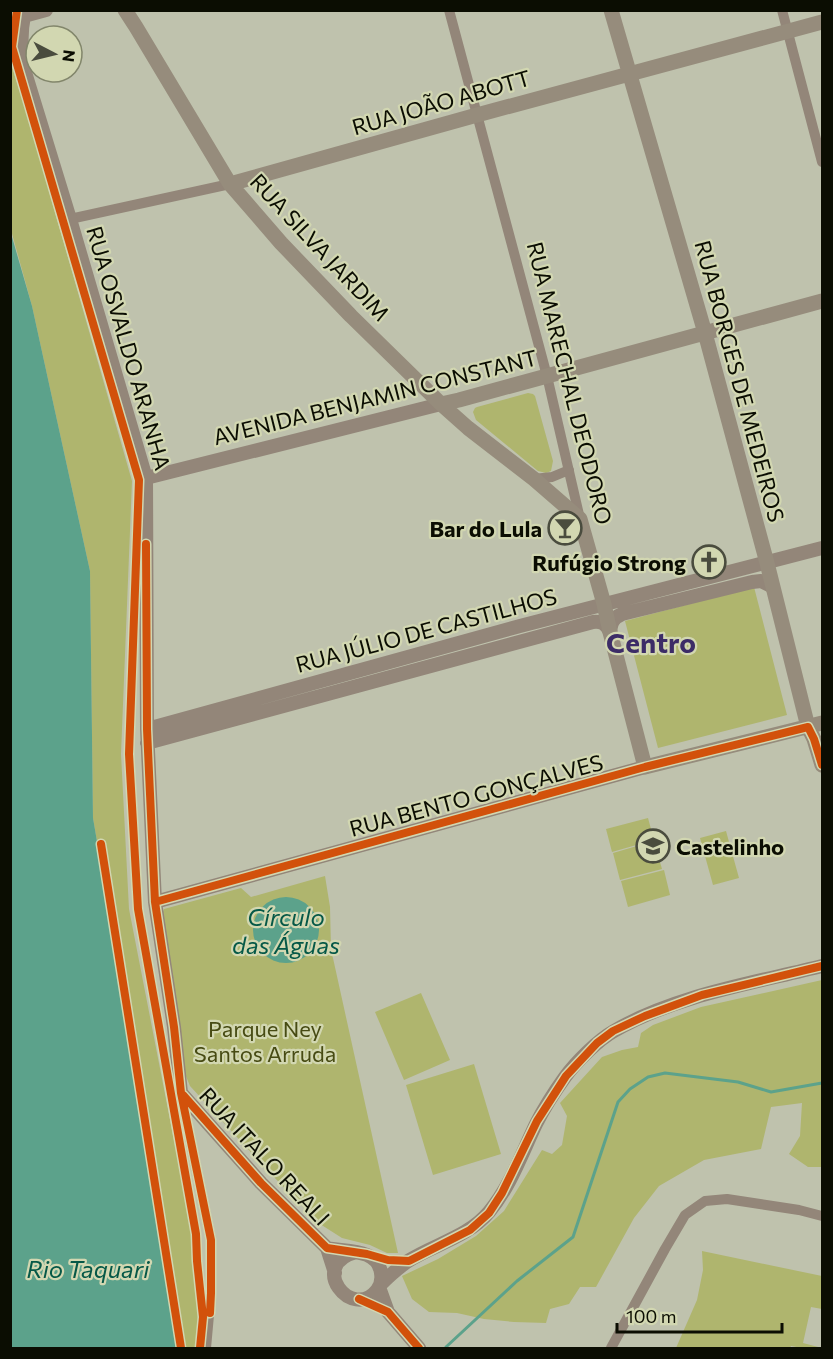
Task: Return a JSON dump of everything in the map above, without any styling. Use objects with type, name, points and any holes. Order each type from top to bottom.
[{"type":"main road","name":"RUA SILVA JARDIM","points":[[125,10],[230,184],[280,243],[435,399],[580,519]]},
{"type":"main road","points":[[136,27],[138,10]]},
{"type":"main road","name":"RUA BORGES DE MEDEIROS","points":[[611,10],[705,333],[773,587],[815,725],[814,739],[822,765]]},
{"type":"main road","name":"RUA JOÃO ABOTT","points":[[230,184],[822,22]]},
{"type":"main road","name":"AVENIDA BENJAMIN CONSTANT","points":[[459,400],[822,301]]},
{"type":"main road","points":[[435,399],[459,400],[459,408],[468,428]]},
{"type":"main road","name":"RUA MARECHAL DEODORO","points":[[580,519],[645,767]]},
{"type":"main road","name":"RUA BENTO GONÇALVES","points":[[645,767],[815,725]]},
{"type":"street","points":[[25,13],[46,10]]},
{"type":"street","name":"RUA MARECHAL DEODORO","points":[[449,10],[547,376],[580,519]]},
{"type":"street","points":[[782,10],[822,162]]},
{"type":"street","name":"RUA OSVALDO ARANHA","points":[[25,13],[21,39],[24,69],[146,478],[147,736],[155,902],[174,1027],[181,1093],[211,1240],[211,1293],[206,1348]]},
{"type":"street","name":"RUA JOÃO ABOTT","points":[[70,219],[230,184]]},
{"type":"street","name":"AVENIDA BENJAMIN CONSTANT","points":[[146,478],[435,399]]},
{"type":"street","points":[[534,479],[552,477],[569,470]]},
{"type":"street","name":"RUA JÚLIO DE CASTILHOS","points":[[147,736],[223,715],[414,655],[822,548]]},
{"type":"street","points":[[609,632],[612,621],[616,616],[622,614],[752,582],[766,582],[773,587]]},
{"type":"street","name":"RUA JÚLIO DE CASTILHOS","points":[[223,715],[418,669],[598,621],[607,626],[609,632]]},
{"type":"street","points":[[520,626],[524,640]]},
{"type":"street","points":[[414,655],[418,669]]},
{"type":"street","name":"RUA BENTO GONÇALVES","points":[[155,902],[645,767]]},
{"type":"street","points":[[419,1348],[388,1312],[380,1286],[382,1276],[380,1267],[375,1259],[362,1253],[348,1254],[342,1259],[334,1273],[341,1292],[349,1298],[368,1298],[374,1294],[380,1286],[390,1275],[409,1261],[470,1230],[489,1213],[502,1193],[537,1121],[566,1076],[597,1043],[613,1031],[645,1016],[702,995],[822,966]]},
{"type":"street","name":"RUA ITALO REALI","points":[[181,1093],[261,1183],[327,1248],[334,1273]]},
{"type":"street","points":[[611,1348],[685,1215],[705,1201],[727,1199],[799,1210],[822,1216]]},
{"type":"street","name":"RUA ITALO REALI","points":[[327,1248],[362,1253],[388,1260],[409,1261]]},
{"type":"street","points":[[359,1299],[388,1312]]},
{"type":"green space","points":[[10,60],[19,89],[24,88],[50,187],[48,188],[132,481],[121,754],[129,909],[193,1238],[193,1269],[201,1315],[196,1348],[180,1348],[148,1140],[93,818],[90,571],[32,306],[11,230]]},
{"type":"green space","points":[[528,393],[535,396],[553,461],[551,471],[546,473],[538,471],[476,420],[473,412],[477,407]]},
{"type":"green space","points":[[754,587],[787,715],[658,748],[625,621]]},
{"type":"green space","points":[[648,818],[654,840],[612,852],[606,829]]},
{"type":"green space","points":[[726,831],[739,878],[713,885],[700,838]]},
{"type":"green space","points":[[654,841],[662,869],[620,880],[613,853]]},
{"type":"green space","points":[[664,870],[670,895],[628,907],[621,881]]},
{"type":"green space","name":"Parque Ney Santos Arruda","points":[[325,876],[330,907],[331,949],[398,1253],[387,1253],[370,1245],[342,1238],[320,1224],[190,1086],[183,1069],[162,914],[164,909],[241,888],[251,897]]},
{"type":"green space","points":[[822,980],[822,1167],[808,1167],[789,1154],[800,1136],[802,1103],[771,1107],[761,1149],[704,1160],[659,1186],[634,1218],[596,1287],[580,1287],[569,1304],[550,1309],[546,1323],[514,1322],[457,1313],[429,1312],[412,1299],[402,1276],[438,1259],[476,1236],[504,1211],[542,1150],[552,1154],[562,1145],[567,1116],[560,1103],[602,1057],[638,1047],[641,1033],[653,1025],[701,1007]]},
{"type":"green space","points":[[421,993],[450,1060],[404,1080],[375,1012]]},
{"type":"green space","points":[[474,1064],[501,1154],[433,1175],[406,1085]]},
{"type":"green space","points":[[702,1251],[822,1276],[822,1309],[811,1307],[803,1343],[822,1348],[791,1346],[790,1348],[676,1348],[697,1300],[703,1270]]},
{"type":"water","name":"Rio Taquari","points":[[10,230],[32,306],[90,571],[93,818],[148,1140],[180,1348],[11,1348]]},
{"type":"water","name":"Círculo das Águas","points":[[286,897],[298,900],[309,907],[316,918],[319,930],[316,942],[309,953],[298,960],[286,963],[274,960],[263,953],[256,942],[253,930],[256,918],[263,907],[274,900]]},
{"type":"waterway","points":[[446,1347],[517,1281],[573,1237],[618,1102],[630,1089],[648,1077],[665,1073],[738,1082],[771,1092],[822,1083]]},
{"type":"cycle path","points":[[17,10],[12,47],[139,480],[129,754],[138,909],[196,1234],[203,1317],[200,1348]]},
{"type":"cycle path","points":[[146,544],[147,729],[155,902],[174,1027],[181,1093],[211,1240],[210,1313]]},
{"type":"cycle path","points":[[155,902],[645,767],[808,727],[822,765]]},
{"type":"cycle path","points":[[101,844],[181,1348]]},
{"type":"cycle path","points":[[183,1095],[261,1183],[327,1248],[367,1254],[388,1260],[409,1261],[470,1230],[489,1213],[502,1193],[537,1121],[566,1076],[597,1043],[613,1031],[645,1016],[702,995],[822,966]]},
{"type":"cycle path","points":[[359,1299],[388,1312],[419,1348]]},
{"type":"place","name":"Bar do Lula","points":[[565,528]]},
{"type":"place","name":"Rufúgio Strong","points":[[709,562]]},
{"type":"place","name":"Castelinho","points":[[653,846]]},
{"type":"district","name":"Centro","points":[[651,642]]}]
